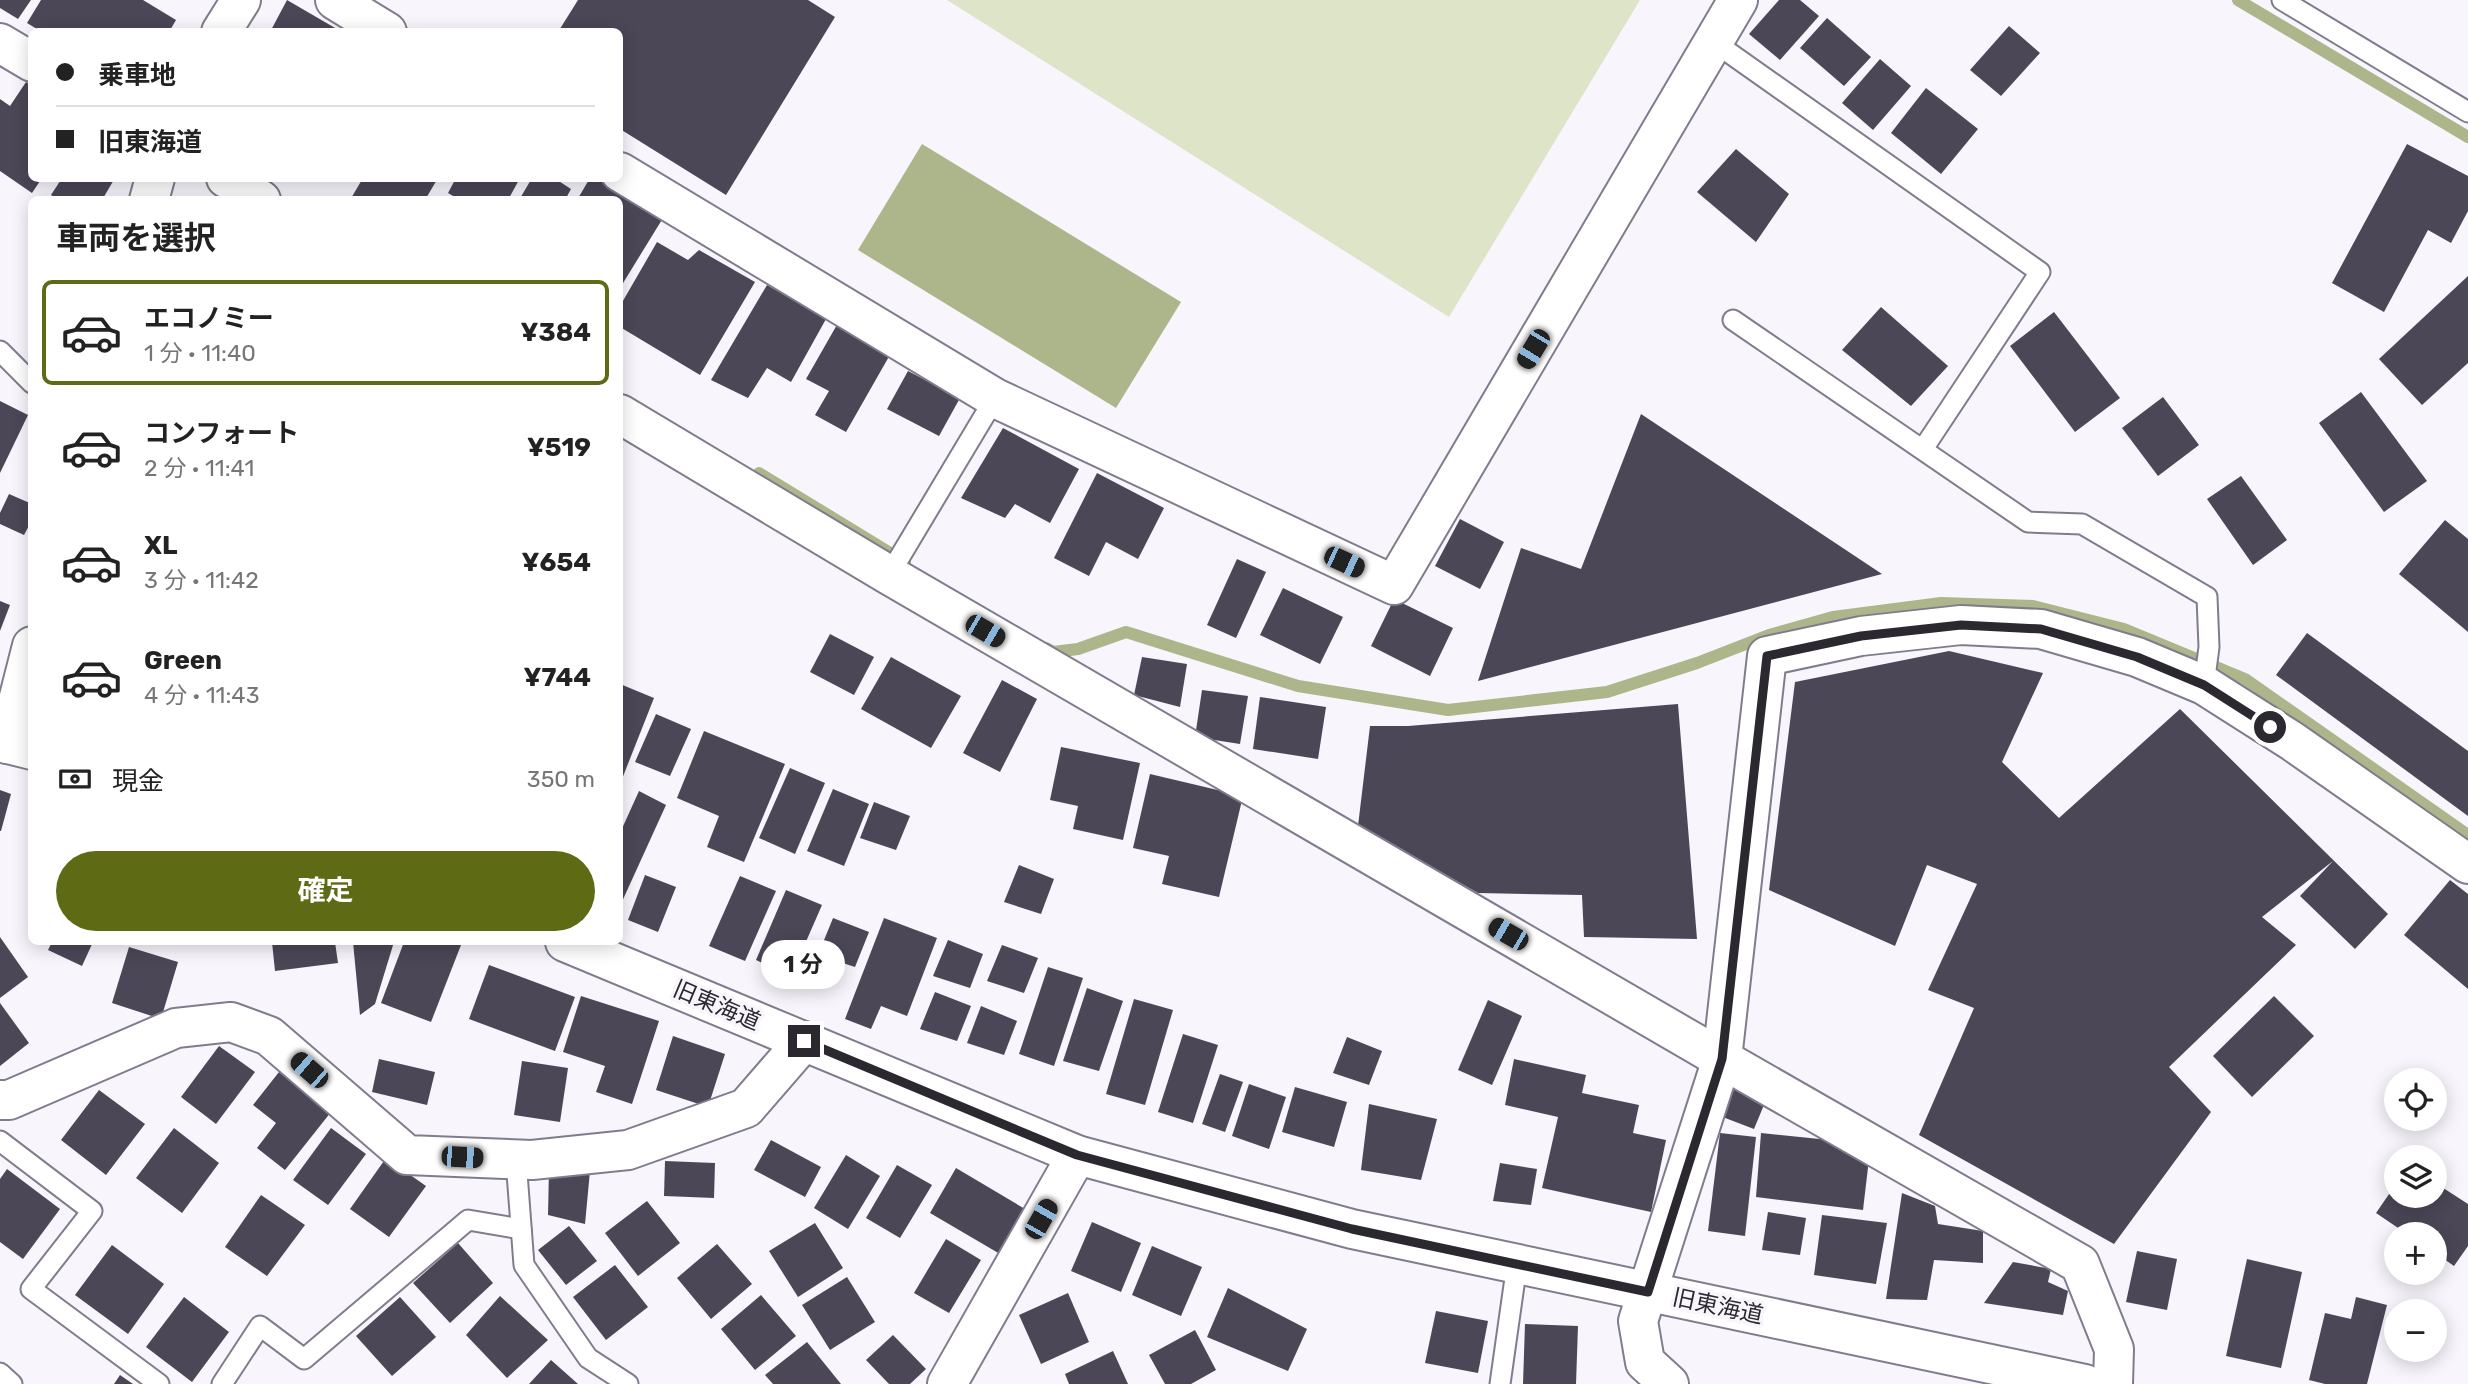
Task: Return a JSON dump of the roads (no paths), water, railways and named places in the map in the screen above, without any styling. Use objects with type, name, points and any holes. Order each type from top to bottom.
[{"type":"street","points":[[224,28],[241,0]]},
{"type":"street","points":[[335,0],[380,28]]},
{"type":"street","points":[[623,174],[995,398],[1394,585],[1738,0]]},
{"type":"street","points":[[0,43],[28,60]]},
{"type":"street","points":[[232,182],[255,196]]},
{"type":"street","points":[[623,416],[890,575],[2080,1264],[2114,1349],[2113,1384]]},
{"type":"street","points":[[1669,1384],[1645,1363],[1638,1321],[1722,1059],[1767,656],[1861,636],[1961,625],[2041,629],[2137,657],[2204,685],[2292,741],[2468,864]]},
{"type":"street","points":[[13,745],[28,667]]},
{"type":"street","name":"旧東海道","points":[[572,945],[1077,1155],[1352,1229],[2085,1384]]},
{"type":"street","points":[[0,1100],[9,1100],[176,1028],[231,1022],[269,1036],[407,1155],[532,1160],[628,1150],[746,1108],[804,1041]]},
{"type":"street","points":[[947,1384],[1077,1155]]},
{"type":"lane","points":[[2283,0],[2468,112]]},
{"type":"lane","points":[[1714,42],[2040,272],[1923,449]]},
{"type":"lane","points":[[1733,320],[2028,522],[2082,524],[2207,597],[2209,647],[2204,685]]},
{"type":"lane","points":[[0,351],[28,379]]},
{"type":"lane","points":[[890,575],[995,398]]},
{"type":"lane","points":[[0,1141],[92,1212],[30,1289],[159,1384]]},
{"type":"lane","points":[[516,1160],[524,1265],[588,1358],[628,1384]]},
{"type":"lane","points":[[222,1384],[260,1326],[304,1359],[468,1220],[521,1229]]},
{"type":"lane","points":[[1500,1384],[1517,1264]]},
{"type":"lane","points":[[0,1373],[12,1384]]},
{"type":"waterway","points":[[2238,0],[2468,137]]},
{"type":"waterway","points":[[759,473],[905,562]]},
{"type":"waterway","points":[[1046,648],[1053,652],[1078,649],[1126,632],[1298,686],[1448,710],[1607,692],[1697,663],[1769,635],[1833,617],[1941,603],[2033,606],[2124,629],[2245,679],[2468,835]]}]
